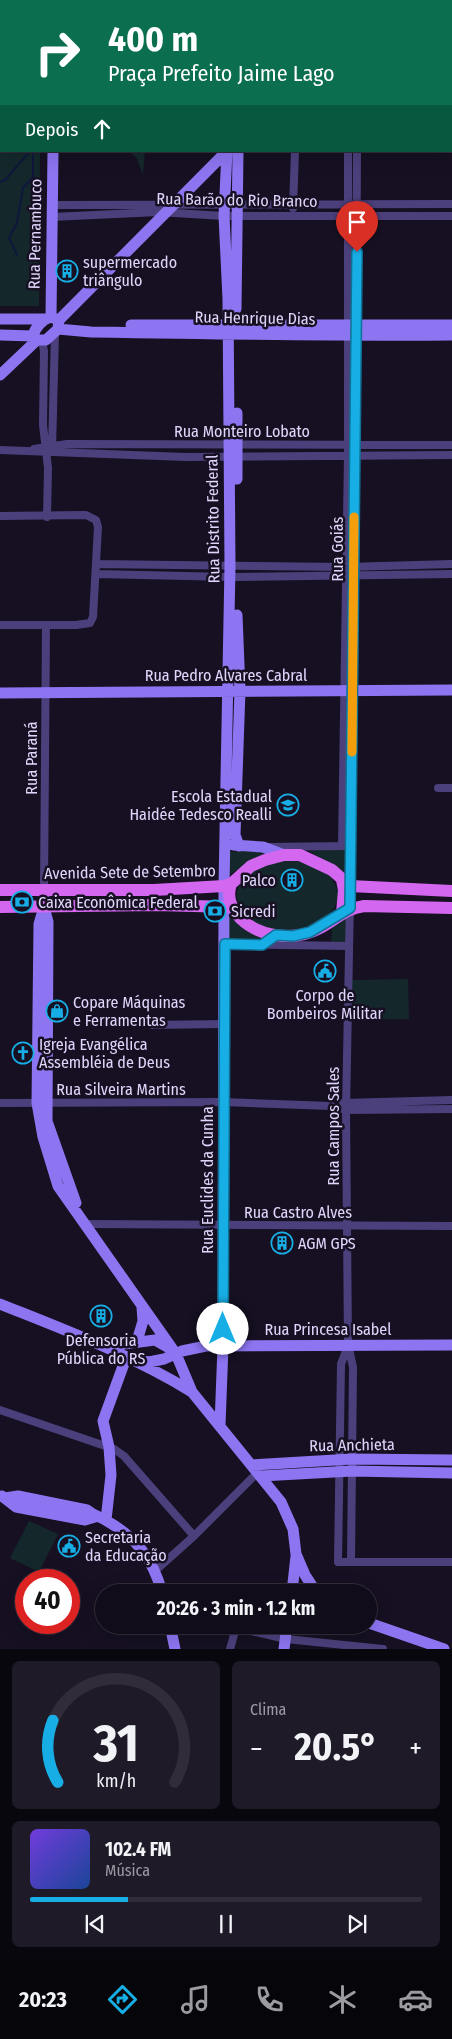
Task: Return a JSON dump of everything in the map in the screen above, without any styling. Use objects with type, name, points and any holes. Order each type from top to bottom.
[{"type":"main road","name":"Avenida Sete de Setembro","points":[[0,890],[154,890],[228,885],[251,866],[288,855]]},
{"type":"main road","points":[[288,855],[300,855],[321,863],[346,883],[452,891]]},
{"type":"main road","points":[[346,883],[344,890],[346,911]]},
{"type":"main road","points":[[228,885],[227,906],[248,926],[266,934],[293,936],[320,928],[346,911],[364,906],[452,908]]},
{"type":"main road","points":[[154,890],[156,905]]},
{"type":"main road","name":"Avenida Sete de Setembro","points":[[0,907],[227,906]]},
{"type":"street","name":"Rua Pernambuco","points":[[47,517],[55,322],[52,211],[53,152]]},
{"type":"street","points":[[167,208],[217,152]]},
{"type":"street","points":[[0,375],[167,208],[226,152]]},
{"type":"street","name":"Rua Distrito Federal","points":[[227,152],[224,210],[232,329],[235,690],[234,844],[228,885]]},
{"type":"street","name":"Rua Distrito Federal","points":[[232,329],[238,216],[238,152]]},
{"type":"street","points":[[294,215],[292,204],[295,152]]},
{"type":"street","name":"Rua Goiás","points":[[348,152],[347,205],[352,271]]},
{"type":"street","name":"Rua Goiás","points":[[346,883],[350,690],[351,330],[352,271],[357,215],[357,152]]},
{"type":"street","name":"Rua Barão do Rio Branco","points":[[52,211],[101,216],[167,208],[224,210],[238,204],[452,204]]},
{"type":"street","points":[[435,204],[435,216]]},
{"type":"street","name":"Rua Barão do Rio Branco","points":[[52,211],[100,205],[224,210],[238,216],[452,216]]},
{"type":"street","points":[[100,205],[101,216]]},
{"type":"street","name":"Rua Henrique Dias","points":[[0,319],[55,322],[91,332],[232,329],[439,330],[452,325]]},
{"type":"street","points":[[37,339],[34,332],[55,322]]},
{"type":"street","name":"Rua Henrique Dias","points":[[439,330],[452,335]]},
{"type":"street","points":[[0,335],[37,339]]},
{"type":"street","name":"Rua Pernambuco","points":[[37,339],[44,352],[49,449]]},
{"type":"street","name":"Rua Monteiro Lobato","points":[[49,449],[185,457],[233,450],[452,445]]},
{"type":"street","name":"Rua Monteiro Lobato","points":[[0,450],[233,450],[352,455],[452,455]]},
{"type":"street","points":[[0,516],[47,517],[86,515],[96,520],[98,527],[93,617],[90,622],[85,625],[0,625]]},
{"type":"street","points":[[97,564],[233,572],[350,576],[452,574]]},
{"type":"street","points":[[96,574],[233,572],[350,566],[452,564]]},
{"type":"street","name":"Rua Paraná","points":[[44,890],[46,626]]},
{"type":"street","name":"Rua Pedro Alvares Cabral","points":[[0,693],[452,690]]},
{"type":"street","points":[[438,788],[452,788]]},
{"type":"street","points":[[234,844],[314,847],[346,846]]},
{"type":"street","points":[[263,846],[288,855],[314,847]]},
{"type":"street","points":[[44,890],[44,907],[48,922],[42,1103],[67,1182],[85,1224],[176,1354],[192,1392],[257,1471],[287,1513],[293,1529],[296,1554],[293,1584]]},
{"type":"street","name":"Rua Euclides da Cunha","points":[[220,1426],[223,1346],[223,1102],[227,906]]},
{"type":"street","name":"Rua Campos Sales","points":[[346,911],[349,946],[346,1225],[348,1344],[353,1367],[351,1405],[346,1466],[338,1562],[351,1562],[346,1466],[341,1405],[341,1364],[348,1344]]},
{"type":"street","points":[[262,945],[276,935]]},
{"type":"street","points":[[293,936],[310,946]]},
{"type":"street","points":[[225,944],[349,946]]},
{"type":"street","points":[[152,1024],[224,1024]]},
{"type":"street","name":"Rua Silveira Martins","points":[[414,1105],[452,1100]]},
{"type":"street","name":"Rua Silveira Martins","points":[[0,1102],[223,1102],[331,1106],[414,1105],[452,1108]]},
{"type":"street","name":"Rua Castro Alves","points":[[85,1224],[452,1226]]},
{"type":"street","points":[[0,1304],[98,1344],[167,1377],[192,1392]]},
{"type":"street","points":[[137,1341],[143,1320],[142,1307]]},
{"type":"street","points":[[98,1344],[124,1344],[155,1340],[176,1354]]},
{"type":"street","name":"Rua Princesa Isabel","points":[[126,1358],[149,1362],[192,1348],[223,1346],[452,1345]]},
{"type":"street","points":[[100,1519],[111,1475],[109,1447],[102,1421],[126,1358]]},
{"type":"street","points":[[341,1405],[351,1405]]},
{"type":"street","points":[[0,1410],[90,1443],[109,1447],[124,1456],[194,1536]]},
{"type":"street","points":[[431,1460],[431,1473]]},
{"type":"street","name":"Rua Anchieta","points":[[257,1471],[452,1460]]},
{"type":"street","name":"Rua Anchieta","points":[[346,1466],[452,1473]]},
{"type":"street","points":[[156,1570],[194,1536],[257,1471]]},
{"type":"street","points":[[2,1497],[16,1507],[86,1520],[100,1519],[136,1543],[156,1570],[160,1584]]},
{"type":"street","points":[[296,1554],[311,1584]]},
{"type":"street","points":[[351,1562],[452,1562]]},
{"type":"street","points":[[377,1626],[444,1649]]},
{"type":"street","points":[[172,1634],[175,1649]]},
{"type":"street","points":[[230,1649],[234,1634]]},
{"type":"street","points":[[254,1634],[285,1644],[383,1649]]},
{"type":"green space","points":[[0,152],[40,152],[39,306],[0,306]]},
{"type":"green space","points":[[129,152],[145,152],[143,174],[136,157]]},
{"type":"green space","points":[[346,849],[346,876],[309,851]]},
{"type":"green space","points":[[269,850],[229,875],[229,852]]},
{"type":"green space","points":[[296,858],[329,873],[339,892],[337,902],[332,911],[318,923],[299,929],[267,929],[253,923],[238,905],[237,892],[239,885],[252,869],[256,867]]},
{"type":"green space","points":[[231,914],[263,936],[263,940],[226,941],[226,915]]},
{"type":"green space","points":[[348,917],[347,943],[331,944],[332,927]]},
{"type":"green space","points":[[408,979],[409,1019],[353,1020],[352,980]]},
{"type":"green space","points":[[29,1521],[58,1534],[40,1569],[33,1569],[10,1558]]},
{"type":"waterway","points":[[0,182],[5,180],[29,152]]},
{"type":"waterway","points":[[17,255],[9,238],[17,223],[23,188],[33,177],[33,152]]},
{"type":"slow traffic","points":[[352,752],[354,517]]},
{"type":"place","name":"supermercado triângulo","points":[[67,271]]},
{"type":"place","name":"Escola Estadual Haidée Tedesco Realli","points":[[288,805]]},
{"type":"place","name":"Palco","points":[[292,880]]},
{"type":"place","name":"Caixa Econômica Federal","points":[[22,902]]},
{"type":"place","name":"Sicredi","points":[[215,911]]},
{"type":"place","name":"Corpo de Bombeiros Militar","points":[[325,971]]},
{"type":"place","name":"Copare Máquinas e Ferramentas","points":[[57,1011]]},
{"type":"place","name":"Igreja Evangélica Assembléia de Deus","points":[[23,1053]]},
{"type":"place","name":"AGM GPS","points":[[282,1243]]},
{"type":"place","name":"Defensoria Pública do RS","points":[[101,1316]]},
{"type":"place","name":"Secretaria da Educação","points":[[69,1546]]},
{"type":"route","points":[[223,1329],[225,944],[262,945],[276,935],[293,936],[310,932],[320,928],[350,908],[354,690],[357,252]]}]
